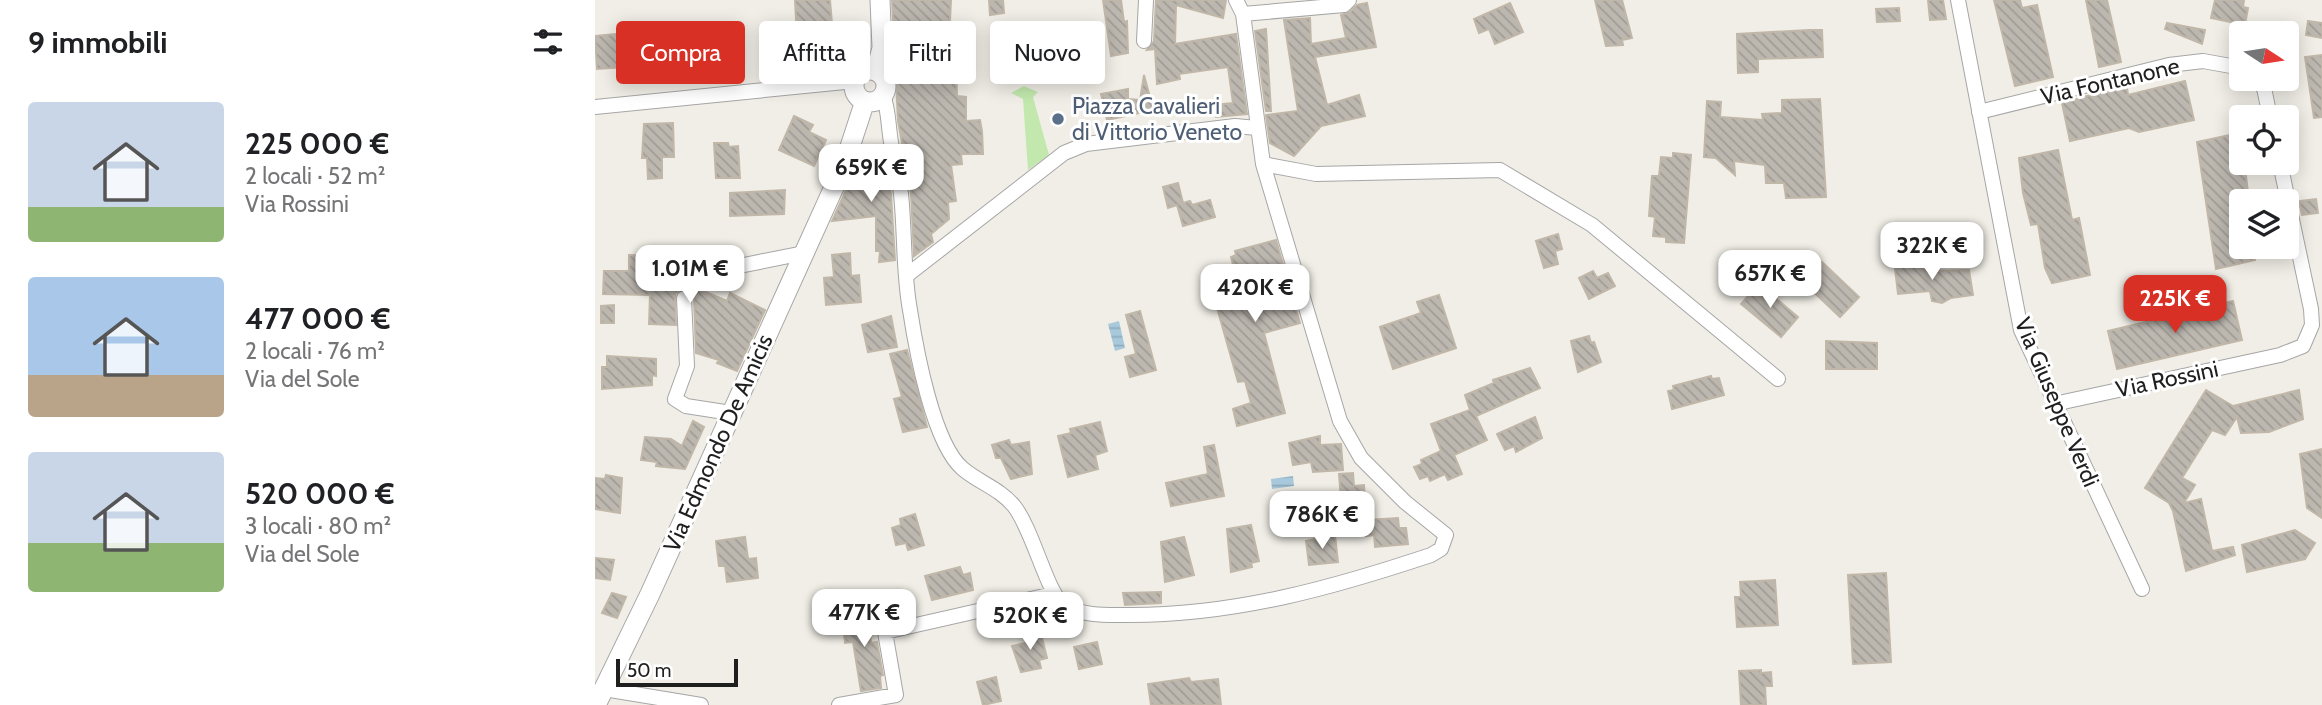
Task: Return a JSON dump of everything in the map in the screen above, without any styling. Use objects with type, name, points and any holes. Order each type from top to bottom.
[{"type":"street","points":[[876,71],[883,48],[880,0]]},
{"type":"street","points":[[1144,41],[1146,0]]},
{"type":"street","points":[[855,84],[856,93],[874,98],[889,110],[890,134],[901,189],[909,309],[939,432],[963,469],[1007,498],[1021,515],[1037,545],[1053,594],[1063,604],[1081,612],[1104,614],[1173,615],[1223,610],[1291,598],[1381,572],[1441,549],[1446,535],[1405,502],[1361,458],[1340,421],[1263,164],[1243,14],[1237,0]]},
{"type":"street","points":[[1243,14],[1344,5],[1349,0]]},
{"type":"street","name":"Via Giuseppe Verdi","points":[[1958,0],[2021,330],[2142,589]]},
{"type":"street","name":"Via Fontanone","points":[[1979,112],[2169,65],[2203,61],[2229,66]]},
{"type":"street","points":[[870,72],[876,71],[884,78],[874,98]]},
{"type":"street","points":[[595,107],[825,84]]},
{"type":"street","name":"Via Edmondo De Amicis","points":[[598,698],[874,98]]},
{"type":"street","points":[[906,276],[1052,162],[1086,144],[1235,126],[1257,128]]},
{"type":"street","points":[[1263,164],[1316,174],[1500,170],[1592,225],[1778,379]]},
{"type":"street","name":"Via Rossini","points":[[2054,404],[2280,355],[2303,346],[2312,325],[2311,309],[2283,175]]},
{"type":"street","points":[[719,270],[804,253]]},
{"type":"street","points":[[684,298],[687,366],[675,399],[686,406],[731,413]]},
{"type":"street","points":[[839,705],[896,695],[885,632],[1053,594]]},
{"type":"street","points":[[598,698],[701,705]]},
{"type":"green space","points":[[1024,86],[1038,92],[1033,97],[1049,155],[1028,170],[1023,99],[1011,93]]},
{"type":"water","points":[[1119,321],[1125,348],[1115,351],[1108,324]]},
{"type":"water","points":[[1293,476],[1294,486],[1272,489],[1271,479]]},
{"type":"building","points":[[795,0],[830,0],[832,21],[796,21]]},
{"type":"building","points":[[892,0],[951,0],[950,21],[893,21]]},
{"type":"building","points":[[989,0],[1003,0],[1004,13],[990,15]]},
{"type":"building","points":[[1103,0],[1121,0],[1124,22],[1127,21],[1128,53],[1111,56]]},
{"type":"building","points":[[1156,0],[1226,0],[1223,18],[1176,5],[1175,44],[1236,34],[1247,114],[1216,117],[1214,105],[1233,103],[1228,67],[1179,74],[1180,79],[1157,84],[1155,49],[1147,50],[1154,41]]},
{"type":"building","points":[[1595,0],[1622,0],[1632,38],[1622,40],[1623,45],[1606,46]]},
{"type":"building","points":[[1928,0],[1943,0],[1946,19],[1930,20]]},
{"type":"building","points":[[1994,0],[2020,0],[2022,8],[2037,5],[2053,77],[2015,86]]},
{"type":"building","points":[[2086,0],[2107,0],[2121,62],[2099,67]]},
{"type":"building","points":[[2215,0],[2244,0],[2243,7],[2248,8],[2246,21],[2229,22],[2211,18]]},
{"type":"building","points":[[1367,3],[1376,47],[1315,57],[1327,105],[1359,95],[1365,116],[1321,126],[1294,156],[1270,143],[1266,115],[1298,111],[1284,20],[1310,18],[1311,44],[1346,38],[1341,15],[1350,12],[1357,5]]},
{"type":"building","points":[[1510,3],[1523,32],[1495,44],[1489,29],[1479,33],[1474,19]]},
{"type":"building","points":[[1899,8],[1900,21],[1877,22],[1876,9]]},
{"type":"building","points":[[2308,21],[2322,23],[2322,38],[2306,35]]},
{"type":"building","points":[[2167,23],[2205,30],[2202,44],[2165,29]]},
{"type":"building","points":[[1266,29],[1271,111],[1266,111],[1255,31]]},
{"type":"building","points":[[1822,30],[1823,57],[1758,59],[1758,72],[1738,73],[1737,34]]},
{"type":"building","points":[[615,34],[616,68],[597,69],[595,36]]},
{"type":"building","points":[[2322,55],[2322,117],[2314,118],[2305,57]]},
{"type":"building","points":[[1144,75],[1151,101],[1170,102],[1171,106],[1107,120],[1101,94],[1128,89],[1128,99],[1140,100]]},
{"type":"building","points":[[2185,81],[2194,120],[2139,132],[2129,128],[2070,141],[2062,103],[2127,88],[2128,95]]},
{"type":"building","points":[[896,84],[957,84],[957,96],[966,97],[966,121],[980,120],[982,131],[983,154],[961,154],[962,164],[951,165],[956,201],[948,202],[949,219],[931,234],[933,242],[914,256],[911,193],[898,121]]},
{"type":"building","points":[[1820,99],[1826,197],[1786,198],[1784,183],[1766,183],[1765,165],[1734,161],[1735,175],[1716,158],[1704,157],[1707,101],[1721,102],[1720,117],[1763,120],[1762,114],[1782,113],[1782,100]]},
{"type":"building","points":[[794,116],[813,125],[809,132],[826,140],[814,166],[779,150]]},
{"type":"building","points":[[673,123],[674,157],[662,157],[662,178],[648,179],[647,158],[642,158],[644,124]]},
{"type":"building","points":[[2229,135],[2229,175],[2246,175],[2248,189],[2229,189],[2229,259],[2255,260],[2216,269],[2197,142]]},
{"type":"building","points":[[714,143],[728,143],[729,147],[738,146],[740,178],[716,178]]},
{"type":"building","points":[[2058,150],[2072,220],[2079,218],[2090,275],[2052,283],[2045,268],[2038,224],[2031,225],[2023,193],[2019,158]]},
{"type":"building","points":[[1673,153],[1691,155],[1684,243],[1666,242],[1666,237],[1653,236],[1655,217],[1649,216],[1652,176],[1659,176],[1661,157],[1673,158]]},
{"type":"building","points":[[883,154],[891,195],[895,260],[879,262],[880,251],[876,251],[876,216],[832,221],[856,168],[882,158]]},
{"type":"building","points":[[1178,183],[1183,203],[1190,201],[1192,205],[1210,200],[1215,217],[1183,226],[1177,205],[1168,208],[1163,187]]},
{"type":"building","points":[[785,190],[784,214],[730,216],[730,193]]},
{"type":"building","points":[[2316,199],[2318,213],[2302,215],[2299,201]]},
{"type":"building","points":[[1558,234],[1562,249],[1555,251],[1558,264],[1544,268],[1536,241]]},
{"type":"building","points":[[1276,240],[1300,323],[1264,333],[1285,413],[1237,426],[1233,409],[1251,403],[1245,381],[1238,382],[1210,283],[1236,276],[1231,257],[1236,255],[1235,251]]},
{"type":"building","points":[[692,247],[707,247],[707,270],[656,271],[727,301],[730,293],[765,310],[737,371],[717,363],[719,360],[696,353],[694,298],[689,290],[679,290],[675,294],[676,325],[649,324],[650,295],[603,294],[604,271],[629,271],[629,255],[691,257]]},
{"type":"building","points":[[850,253],[851,276],[859,275],[861,302],[826,305],[824,278],[834,277],[832,255]]},
{"type":"building","points":[[1909,258],[1910,266],[1931,271],[1969,270],[1973,295],[1951,298],[1942,303],[1932,301],[1930,291],[1898,294],[1894,260]]},
{"type":"building","points":[[1822,262],[1859,297],[1840,317],[1803,282]]},
{"type":"building","points":[[1593,271],[1597,278],[1608,273],[1615,286],[1589,299],[1579,278]]},
{"type":"building","points":[[1759,284],[1798,317],[1781,337],[1741,304]]},
{"type":"building","points":[[1439,295],[1456,348],[1393,369],[1380,327],[1421,313],[1417,302]]},
{"type":"building","points":[[2233,301],[2242,340],[2117,369],[2108,331]]},
{"type":"building","points":[[614,305],[614,323],[601,323],[601,306]]},
{"type":"building","points":[[1140,311],[1156,370],[1130,377],[1125,357],[1136,354],[1126,315]]},
{"type":"building","points":[[891,316],[897,347],[868,352],[862,325]]},
{"type":"building","points":[[1589,336],[1601,362],[1578,372],[1571,341]]},
{"type":"building","points":[[1826,341],[1877,343],[1877,369],[1826,369]]},
{"type":"building","points":[[907,350],[927,427],[903,432],[894,399],[902,397],[890,354]]},
{"type":"building","points":[[607,356],[656,359],[656,376],[652,375],[652,385],[602,389],[602,367],[607,367]]},
{"type":"building","points":[[1530,368],[1540,388],[1476,416],[1487,440],[1454,455],[1462,474],[1448,480],[1445,474],[1430,481],[1428,476],[1420,479],[1414,467],[1422,464],[1421,460],[1441,451],[1431,424],[1470,410],[1465,395],[1494,383],[1493,380]]},
{"type":"building","points":[[1711,376],[1712,379],[1719,378],[1724,395],[1672,409],[1668,391],[1674,390],[1673,386]]},
{"type":"building","points":[[2206,390],[2233,406],[2299,390],[2303,419],[2269,432],[2241,433],[2237,417],[2225,435],[2212,430],[2182,478],[2195,485],[2184,503],[2201,499],[2212,551],[2233,547],[2235,555],[2186,571],[2173,511],[2169,503],[2145,488]]},
{"type":"building","points":[[1535,417],[1542,438],[1516,452],[1514,446],[1505,450],[1497,434]]},
{"type":"building","points":[[693,421],[704,427],[685,469],[656,466],[657,462],[641,460],[645,437],[671,439],[682,446]]},
{"type":"building","points":[[1100,422],[1107,451],[1095,455],[1098,469],[1068,477],[1058,436],[1071,433],[1070,429]]},
{"type":"building","points":[[1320,436],[1320,445],[1341,444],[1343,470],[1313,472],[1311,462],[1293,465],[1289,443]]},
{"type":"building","points":[[1009,440],[1011,445],[1029,442],[1032,474],[1011,479],[1001,458],[996,458],[992,445]]},
{"type":"building","points":[[1214,445],[1224,496],[1171,506],[1166,483],[1208,474],[1204,447]]},
{"type":"building","points":[[2322,449],[2322,518],[2307,508],[2300,454]]},
{"type":"building","points":[[1353,473],[1354,486],[1364,485],[1366,520],[1398,518],[1399,528],[1406,528],[1408,544],[1375,547],[1374,535],[1366,536],[1366,527],[1350,528],[1345,500],[1341,500],[1339,474]]},
{"type":"building","points":[[606,475],[622,478],[620,513],[595,509],[595,478],[605,479]]},
{"type":"building","points":[[915,514],[924,545],[908,550],[906,543],[896,545],[892,528],[901,525],[900,519]]},
{"type":"building","points":[[1251,525],[1259,561],[1251,563],[1252,567],[1231,572],[1227,529]]},
{"type":"building","points":[[2295,530],[2315,543],[2305,559],[2247,572],[2242,545]]},
{"type":"building","points":[[1335,535],[1338,562],[1309,565],[1306,541]]},
{"type":"building","points":[[745,537],[748,559],[756,558],[758,578],[727,582],[725,566],[719,566],[716,541]]},
{"type":"building","points":[[1184,537],[1194,575],[1165,582],[1161,542]]},
{"type":"building","points":[[595,558],[614,560],[610,580],[595,578]]},
{"type":"building","points":[[960,567],[963,575],[970,573],[973,590],[932,600],[925,576]]},
{"type":"building","points":[[1886,573],[1891,662],[1853,664],[1848,575]]},
{"type":"building","points":[[1775,580],[1778,625],[1737,627],[1735,597],[1741,597],[1740,582]]},
{"type":"building","points":[[1161,592],[1161,603],[1125,605],[1123,593]]},
{"type":"building","points":[[612,593],[626,597],[617,618],[602,613]]},
{"type":"building","points":[[867,608],[871,643],[877,642],[883,675],[880,676],[881,688],[861,691],[853,642],[845,643],[843,622],[848,621],[847,611]]},
{"type":"building","points":[[1040,630],[1047,658],[1039,660],[1041,668],[1021,672],[1012,646],[1026,643],[1024,634]]},
{"type":"building","points":[[1097,642],[1102,664],[1079,669],[1074,647]]},
{"type":"building","points":[[1761,670],[1761,673],[1771,672],[1772,686],[1765,686],[1766,705],[1741,705],[1739,671]]},
{"type":"building","points":[[996,677],[1001,701],[983,705],[977,682]]},
{"type":"building","points":[[1189,678],[1191,682],[1218,679],[1221,705],[1151,705],[1148,684]]},
{"type":"place","name":"Piazza Cavalieri di Vittorio Veneto","points":[[1058,119]]}]
